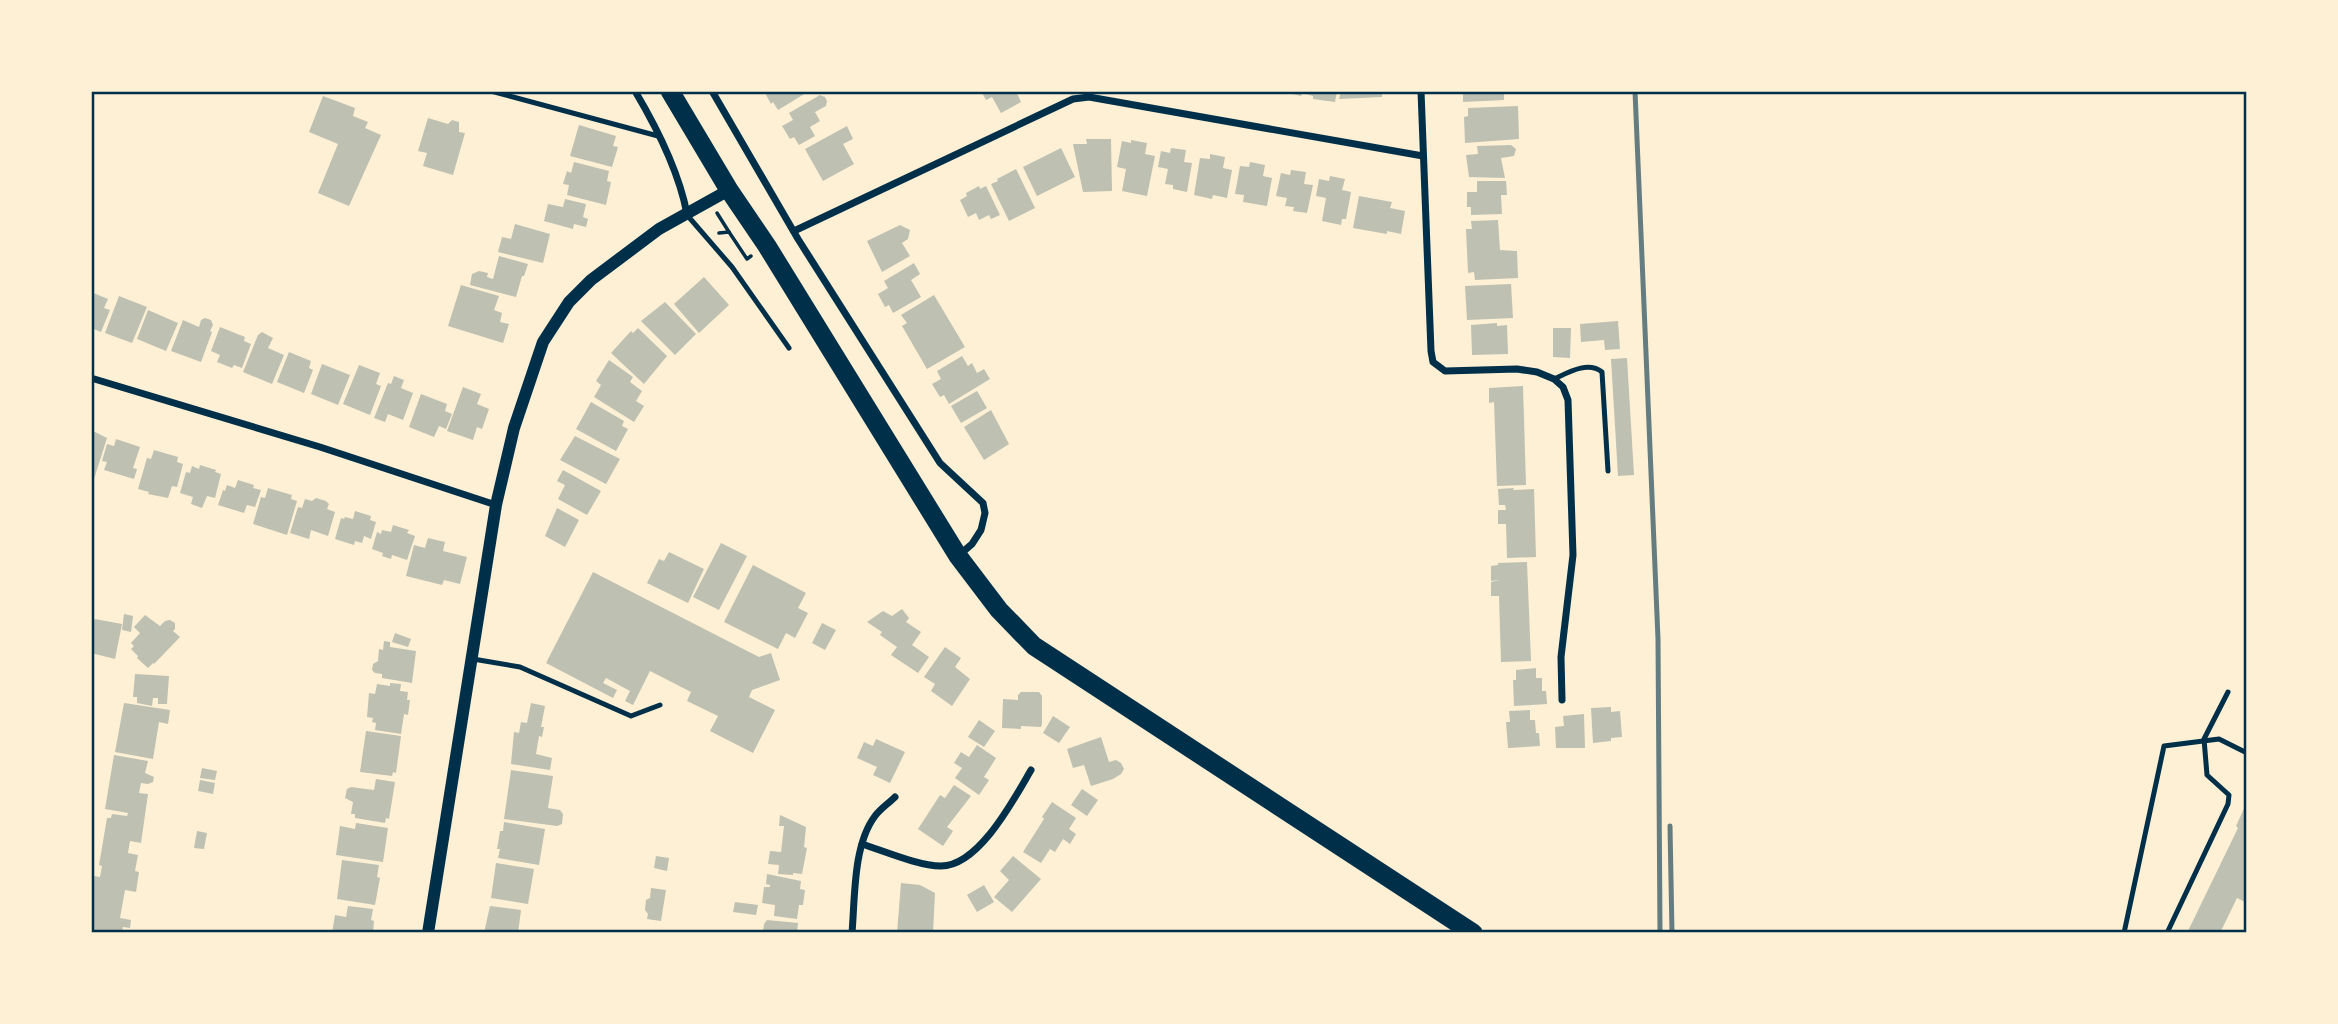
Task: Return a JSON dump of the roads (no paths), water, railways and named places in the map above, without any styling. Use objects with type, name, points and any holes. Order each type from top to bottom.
[{"type":"highway","points":[[670,91],[958,556],[999,610],[1034,646],[1474,933]]},
{"type":"street","points":[[635,91],[658,136],[682,194],[687,215]]},
{"type":"street","points":[[712,91],[793,231],[940,463],[982,503],[985,513],[981,530],[972,544],[958,556]]},
{"type":"street","points":[[1069,91],[1073,99]]},
{"type":"street","points":[[1421,91],[1433,362],[1445,371],[1517,369],[1537,372],[1554,379],[1563,387],[1568,400],[1573,555],[1561,657],[1562,700]]},
{"type":"street","points":[[793,231],[1073,99],[1089,97],[1423,156]]},
{"type":"street","points":[[428,933],[496,505],[514,428],[544,342],[569,302],[591,280],[659,229],[729,190]]},
{"type":"street","points":[[91,378],[320,447],[496,505]]},
{"type":"street","points":[[862,844],[941,866],[968,858],[981,845],[1014,799],[1031,770]]},
{"type":"street","points":[[852,933],[862,844],[875,816],[895,797]]},
{"type":"lane","points":[[491,91],[658,136]]},
{"type":"lane","points":[[687,215],[732,267],[789,348]]},
{"type":"lane","points":[[1554,379],[1582,368],[1598,369],[1602,372],[1608,471]]},
{"type":"lane","points":[[470,658],[520,667],[631,716],[660,705]]},
{"type":"lane","points":[[2167,933],[2228,804],[2229,795],[2207,775],[2204,739],[2228,692]]},
{"type":"lane","points":[[2124,933],[2164,746],[2219,738],[2247,752]]},
{"type":"railway","points":[[1635,91],[1658,639],[1660,933]]},
{"type":"railway","points":[[1670,826],[1672,933]]}]
